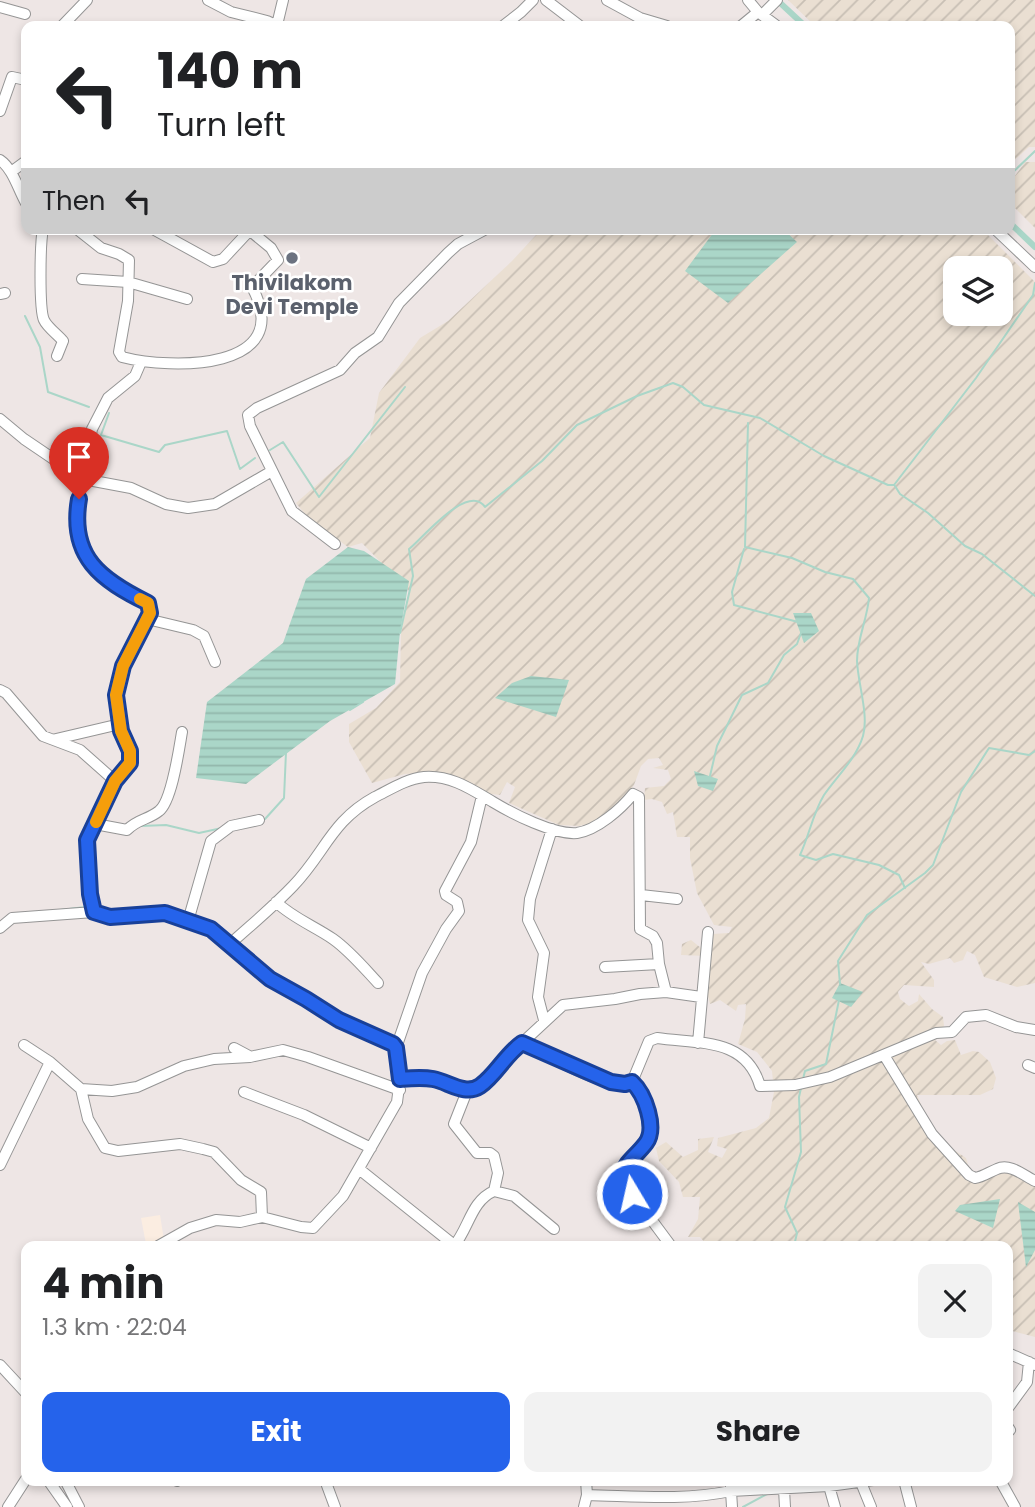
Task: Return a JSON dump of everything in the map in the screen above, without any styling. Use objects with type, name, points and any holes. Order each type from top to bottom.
[{"type":"street","points":[[67,21],[88,0]]},
{"type":"street","points":[[208,0],[227,4],[266,21]]},
{"type":"street","points":[[278,21],[283,0]]},
{"type":"street","points":[[509,21],[533,0]]},
{"type":"street","points":[[546,0],[573,21]]},
{"type":"street","points":[[607,0],[650,21]]},
{"type":"street","points":[[748,0],[770,21]]},
{"type":"street","points":[[748,21],[777,0]]},
{"type":"street","points":[[0,7],[25,14]]},
{"type":"street","points":[[0,111],[12,77],[21,79]]},
{"type":"street","points":[[0,160],[11,172],[21,194]]},
{"type":"street","points":[[11,172],[21,165]]},
{"type":"street","points":[[42,235],[44,320],[63,341],[57,356]]},
{"type":"street","points":[[85,235],[101,248],[129,260],[128,301],[119,352],[122,357],[141,362],[196,365],[231,356],[255,339],[261,330],[261,307],[252,287],[278,260],[271,248],[255,235]]},
{"type":"street","points":[[164,235],[213,262],[222,259],[244,235]]},
{"type":"street","points":[[335,544],[292,510],[248,422],[250,413],[340,370],[355,353],[378,337],[399,303],[448,253],[475,235]]},
{"type":"street","points":[[1001,235],[1035,267]]},
{"type":"street","points":[[82,279],[128,282],[187,299]]},
{"type":"street","points":[[94,912],[90,894],[87,840],[115,781],[130,763],[130,751],[120,724],[116,695],[123,666],[150,613],[148,603],[107,579],[90,564],[79,539],[75,520],[92,429],[108,398],[135,376],[141,362]]},
{"type":"street","points":[[0,419],[24,439],[83,479],[131,488],[166,504],[202,508],[215,504],[272,471]]},
{"type":"street","points":[[147,620],[193,630],[204,636],[215,662]]},
{"type":"street","points":[[0,690],[6,693],[43,736],[80,750],[115,781]]},
{"type":"street","points":[[54,740],[120,724]]},
{"type":"street","points":[[95,824],[127,831],[135,822],[153,816],[162,809],[175,774],[182,732]]},
{"type":"street","points":[[230,944],[295,884],[348,815],[388,788],[424,777],[440,778],[468,786],[499,806],[552,829],[568,833],[581,832],[610,816],[633,793],[639,797],[637,827],[640,929],[656,939],[666,992]]},
{"type":"street","points":[[167,1241],[190,1228],[216,1220],[240,1222],[262,1217],[313,1228],[338,1203],[397,1102],[400,1084],[396,1048],[422,973],[459,911],[457,902],[446,895],[445,891],[471,842],[482,796]]},
{"type":"street","points":[[188,921],[211,841],[231,826],[259,820]]},
{"type":"street","points":[[544,1020],[538,997],[544,953],[528,920],[530,899],[552,829]]},
{"type":"street","points":[[641,895],[677,900]]},
{"type":"street","points":[[276,902],[296,918],[335,941],[378,983]]},
{"type":"street","points":[[0,928],[12,918],[94,912],[110,917],[165,913],[211,929],[270,979],[339,1020],[381,1038],[396,1048]]},
{"type":"street","points":[[698,1043],[708,932]]},
{"type":"street","points":[[606,967],[659,964]]},
{"type":"street","points":[[81,1089],[112,1091],[137,1087],[184,1066],[214,1059],[250,1057],[283,1050],[400,1084],[420,1077],[435,1079],[467,1091],[483,1084],[508,1055],[563,1005],[640,993],[666,992],[701,997]]},
{"type":"street","points":[[632,1082],[649,1041],[657,1038],[722,1047],[744,1058],[753,1067],[760,1086],[802,1084],[830,1077],[936,1033],[952,1032],[966,1017],[986,1014],[1016,1027],[1035,1030]]},
{"type":"street","points":[[522,1043],[611,1082],[632,1082]]},
{"type":"street","points":[[24,1045],[50,1062],[81,1089],[88,1119],[105,1149],[118,1152],[180,1144],[214,1152],[241,1180],[261,1192],[262,1217]]},
{"type":"street","points":[[233,1048],[250,1057]]},
{"type":"street","points":[[884,1055],[932,1133],[968,1175],[975,1178],[1007,1166],[1035,1181]]},
{"type":"street","points":[[0,1165],[50,1062]]},
{"type":"street","points":[[632,1082],[644,1096],[648,1110],[648,1141],[625,1167],[623,1176],[625,1184],[667,1241]]},
{"type":"street","points":[[458,1241],[480,1200],[494,1191],[498,1174],[494,1156],[490,1153],[477,1153],[454,1124],[467,1091]]},
{"type":"street","points":[[244,1092],[304,1115],[371,1148]]},
{"type":"street","points":[[359,1169],[448,1241]]},
{"type":"street","points":[[494,1191],[514,1196],[554,1229]]},
{"type":"street","points":[[1013,1355],[1032,1364],[1027,1382],[1013,1401]]},
{"type":"street","points":[[0,1365],[21,1388]]},
{"type":"street","points":[[8,1507],[22,1486]]},
{"type":"street","points":[[52,1486],[67,1507]]},
{"type":"street","points":[[68,1486],[79,1507]]},
{"type":"street","points":[[328,1486],[335,1507]]},
{"type":"street","points":[[584,1507],[586,1486]]},
{"type":"street","points":[[587,1495],[671,1498],[731,1486],[784,1489],[829,1486],[835,1507]]},
{"type":"street","points":[[731,1486],[732,1507]]},
{"type":"street","points":[[862,1486],[871,1507]]},
{"type":"street","points":[[906,1486],[911,1507]]},
{"type":"street","points":[[1003,1486],[1015,1507]]},
{"type":"street","points":[[784,1489],[786,1507]]},
{"type":"shaded area","points":[[788,0],[1035,0],[1035,147],[1029,147],[1015,160],[1015,21],[810,21]]},
{"type":"shaded area","points":[[1025,162],[1035,162],[1035,228],[1015,208],[1015,176]]},
{"type":"shaded area","points":[[536,235],[988,235],[1009,256],[943,256],[943,326],[1013,326],[1013,260],[1035,282],[1035,983],[1017,987],[984,977],[975,955],[967,951],[963,960],[954,963],[950,958],[929,964],[921,962],[934,980],[934,987],[904,985],[898,992],[900,999],[909,1006],[918,1001],[919,994],[943,1017],[944,1026],[935,1040],[941,1045],[955,1040],[961,1055],[979,1052],[990,1062],[996,1078],[993,1089],[980,1095],[917,1095],[932,1131],[938,1139],[966,1158],[972,1178],[1015,1164],[1035,1178],[1035,1337],[1013,1331],[1013,1241],[704,1241],[700,1237],[688,1237],[698,1219],[700,1197],[683,1197],[679,1182],[659,1161],[656,1148],[666,1142],[683,1157],[698,1150],[698,1139],[714,1137],[708,1152],[722,1158],[727,1149],[717,1146],[718,1138],[756,1128],[769,1118],[774,1092],[772,1071],[757,1052],[738,1044],[746,1004],[738,1005],[736,1011],[720,1000],[710,1004],[706,956],[681,955],[682,944],[691,940],[701,948],[711,946],[712,934],[729,933],[732,927],[714,925],[697,893],[690,858],[690,837],[677,837],[673,812],[667,814],[662,802],[644,800],[645,788],[664,786],[671,779],[668,770],[653,768],[663,765],[659,758],[648,759],[641,766],[634,785],[615,809],[595,822],[579,826],[559,825],[509,803],[515,787],[507,782],[500,795],[483,793],[423,773],[405,774],[372,783],[349,742],[349,724],[376,708],[400,682],[401,633],[409,591],[362,543],[348,547],[309,519],[296,503],[370,438],[379,393],[420,338],[448,321]]},
{"type":"shaded area","points":[[712,235],[789,235],[797,242],[728,303],[685,271]]},
{"type":"shaded area","points":[[348,547],[364,551],[409,581],[395,684],[330,721],[246,784],[196,778],[207,702],[283,643],[306,579]]},
{"type":"shaded area","points":[[793,613],[811,613],[819,631],[804,643]]},
{"type":"shaded area","points":[[531,676],[569,680],[556,717],[495,698],[512,683]]},
{"type":"shaded area","points":[[694,771],[718,779],[713,791],[698,786]]},
{"type":"shaded area","points":[[840,983],[863,992],[851,1007],[832,998]]},
{"type":"shaded area","points":[[1000,1199],[993,1228],[955,1211],[960,1205]]},
{"type":"shaded area","points":[[1018,1202],[1035,1212],[1035,1250],[1026,1267]]},
{"type":"shaded area","points":[[160,1215],[164,1240],[145,1241],[141,1218]]},
{"type":"waterway","points":[[777,0],[800,21]]},
{"type":"waterway","points":[[1015,170],[1035,151]]},
{"type":"waterway","points":[[1015,228],[1035,247]]},
{"type":"waterway","points":[[400,633],[413,576],[409,549],[434,525],[468,502],[477,501],[485,507],[542,461],[577,425],[637,396],[673,383],[683,387],[704,405],[760,418],[824,456],[888,485],[894,485],[976,378],[1033,295],[1035,283]]},
{"type":"waterway","points":[[25,316],[40,347],[48,392],[89,407]]},
{"type":"waterway","points":[[270,450],[283,442],[319,497],[405,387]]},
{"type":"waterway","points":[[109,413],[101,435],[159,452],[165,445],[227,431],[240,469],[255,458]]},
{"type":"waterway","points":[[748,423],[745,547],[792,558],[825,572],[853,579],[869,598],[857,661],[864,709],[863,736],[851,760],[820,802],[800,855],[816,860],[833,854],[879,865],[899,875],[905,888]]},
{"type":"waterway","points":[[895,486],[900,494],[928,513],[965,546],[982,554],[1035,596]]},
{"type":"waterway","points":[[744,549],[732,592],[734,605],[798,622]]},
{"type":"waterway","points":[[710,776],[717,746],[742,695],[768,683],[784,655],[797,644],[801,633]]},
{"type":"waterway","points":[[350,710],[363,702]]},
{"type":"waterway","points":[[840,984],[838,961],[867,915],[933,865],[961,792],[989,748],[1029,755],[1035,751]]},
{"type":"waterway","points":[[265,819],[284,798],[286,752]]},
{"type":"waterway","points":[[141,826],[166,825],[199,833],[222,828]]},
{"type":"waterway","points":[[92,843],[99,829]]},
{"type":"waterway","points":[[61,910],[85,907],[86,898]]},
{"type":"waterway","points":[[803,1079],[805,1071],[826,1064],[839,1000]]},
{"type":"waterway","points":[[795,1241],[797,1233],[785,1207],[801,1152],[801,1088]]},
{"type":"waterway","points":[[743,1507],[767,1494]]},
{"type":"slow traffic","points":[[96,822],[115,781],[130,763],[130,751],[121,731],[116,695],[123,666],[150,613],[148,603],[140,599]]},
{"type":"place","name":"Thivilakom Devi Temple","points":[[292,258]]},
{"type":"route","points":[[79,499],[75,520],[79,539],[90,564],[107,579],[148,603],[150,607],[150,613],[123,666],[116,695],[121,731],[130,751],[130,763],[115,781],[87,840],[91,905],[94,912],[110,917],[165,913],[211,929],[270,979],[339,1020],[393,1044],[396,1048],[400,1079],[435,1079],[467,1091],[472,1090],[483,1084],[522,1043],[593,1076],[611,1082],[632,1082],[644,1096],[649,1123],[648,1141],[625,1167],[625,1184],[632,1194]]}]
